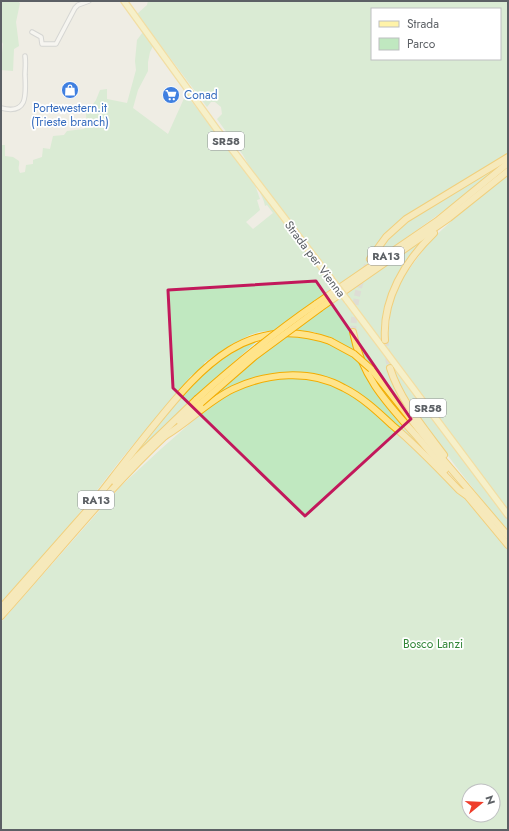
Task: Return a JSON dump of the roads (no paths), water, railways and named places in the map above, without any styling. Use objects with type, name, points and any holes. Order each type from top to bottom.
[{"type":"highway","points":[[370,258],[386,237],[406,219],[508,157]]},
{"type":"highway","name":"RA13","points":[[1,608],[136,457],[252,352],[407,242],[457,209],[498,175],[508,163]]},
{"type":"highway","name":"RA13","points":[[498,175],[508,171]]},
{"type":"highway","name":"RA13","points":[[318,306],[449,218],[457,209]]},
{"type":"highway","points":[[384,340],[384,321],[391,294],[420,247],[449,218]]},
{"type":"highway","points":[[89,508],[125,460],[169,407],[196,377],[222,354],[255,338],[285,332],[303,333],[330,341],[354,354],[371,369],[508,545]]},
{"type":"highway","points":[[353,332],[358,353],[367,374],[381,396],[508,536]]},
{"type":"highway","points":[[390,368],[398,387],[410,408],[467,491]]},
{"type":"highway","points":[[165,436],[177,429],[223,395],[237,387],[253,381],[280,376],[320,378],[344,387],[370,406],[416,446],[460,490],[467,491]]},
{"type":"highway","name":"RA13","points":[[1,616],[94,510],[199,401]]},
{"type":"main road","name":"Strada per Vienna","points":[[124,1],[218,131],[508,515]]},
{"type":"street","points":[[32,32],[41,37],[42,44],[56,44],[73,11],[78,5],[89,1]]},
{"type":"street","points":[[1,108],[11,110],[19,108],[25,100],[25,56]]},
{"type":"tunnel","points":[[353,332],[357,294],[370,259]]},
{"type":"tunnel","points":[[385,340],[390,368]]},
{"type":"place","name":"Portewestern.it (Trieste branch)","points":[[70,90]]},
{"type":"place","name":"Conad","points":[[171,95]]},
{"type":"park label","name":"Bosco Lanzi","points":[[433,644]]}]
